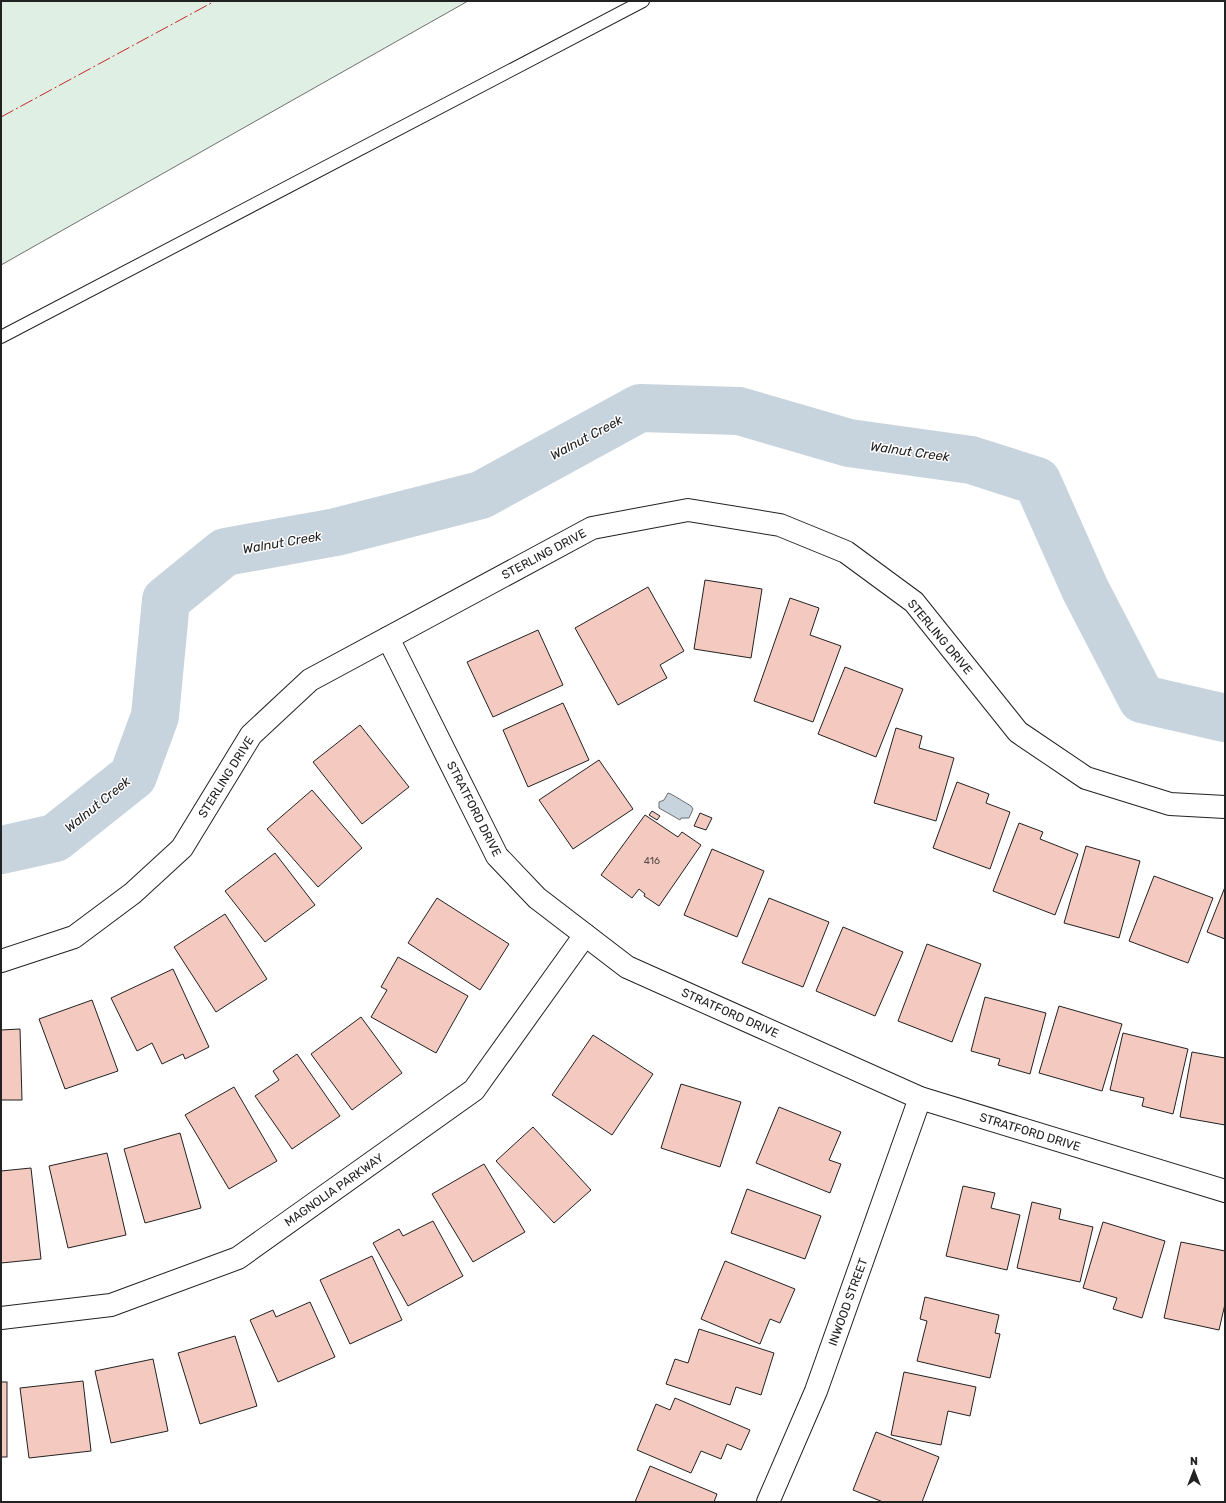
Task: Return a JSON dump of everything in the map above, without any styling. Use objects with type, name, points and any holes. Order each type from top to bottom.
[{"type":"street","name":"STERLING DRIVE","points":[[1,961],[74,937],[133,893],[182,848],[251,735],[310,680],[592,528],[688,510],[780,525],[846,552],[914,602],[1018,732],[1086,778],[1170,804],[1225,807]]},
{"type":"street","name":"STRATFORD DRIVE","points":[[388,638],[497,856],[537,898],[627,967],[920,1098],[1225,1191]]},
{"type":"street","name":"MAGNOLIA PARKWAY","points":[[1,1318],[111,1305],[238,1258],[474,1090],[585,935]]},
{"type":"street","name":"INWOOD STREET","points":[[768,1502],[816,1391],[920,1098]]},
{"type":"lane","points":[[1,337],[643,1]]},
{"type":"green space","points":[[1,1],[468,1],[1,265]]},
{"type":"shaded area","points":[[668,793],[691,806],[693,809],[689,818],[681,818],[680,820],[659,808],[659,802],[664,800]]},
{"type":"building","points":[[705,580],[762,589],[751,658],[694,649]]},
{"type":"building","points":[[648,587],[684,651],[660,665],[667,678],[618,705],[575,628]]},
{"type":"building","points":[[790,598],[819,608],[810,635],[841,646],[813,722],[754,701]]},
{"type":"building","points":[[538,630],[563,685],[493,717],[467,662]]},
{"type":"building","points":[[845,667],[903,689],[876,757],[818,734]]},
{"type":"building","points":[[563,703],[589,760],[528,787],[503,730]]},
{"type":"building","points":[[360,725],[409,787],[362,824],[313,762]]},
{"type":"building","points":[[896,728],[922,736],[919,748],[954,758],[936,821],[874,803]]},
{"type":"building","points":[[599,760],[633,809],[573,849],[539,800]]},
{"type":"building","points":[[957,782],[989,794],[986,803],[1010,812],[990,869],[933,848]]},
{"type":"building","points":[[312,790],[362,848],[318,887],[267,829]]},
{"type":"building","points":[[652,811],[660,816],[657,820],[649,815]]},
{"type":"building","points":[[700,813],[712,818],[706,830],[694,826]]},
{"type":"building","points":[[645,815],[678,837],[682,832],[701,845],[659,906],[644,896],[645,894],[639,889],[632,898],[601,875]]},
{"type":"building","points":[[1019,823],[1043,832],[1040,839],[1078,854],[1055,915],[993,891]]},
{"type":"building","points":[[1086,846],[1140,861],[1119,938],[1064,923]]},
{"type":"building","points":[[712,849],[764,871],[737,937],[684,915]]},
{"type":"building","points":[[275,853],[315,905],[265,942],[225,891]]},
{"type":"building","points":[[1154,876],[1213,898],[1188,963],[1129,941]]},
{"type":"building","points":[[1225,887],[1225,939],[1207,932]]},
{"type":"building","points":[[437,898],[509,944],[480,990],[408,943]]},
{"type":"building","points":[[769,898],[829,922],[803,987],[742,963]]},
{"type":"building","points":[[225,914],[267,979],[216,1012],[174,947]]},
{"type":"building","points":[[843,927],[903,952],[875,1016],[816,991]]},
{"type":"building","points":[[927,944],[981,964],[952,1042],[898,1021]]},
{"type":"building","points":[[398,957],[468,996],[436,1053],[371,1017],[387,990],[381,987]]},
{"type":"building","points":[[173,969],[209,1047],[185,1059],[183,1054],[162,1064],[152,1043],[137,1051],[111,998]]},
{"type":"building","points":[[985,997],[1046,1013],[1030,1074],[998,1065],[1000,1059],[971,1051]]},
{"type":"building","points":[[92,1000],[118,1071],[65,1089],[39,1019]]},
{"type":"building","points":[[1059,1006],[1122,1024],[1102,1091],[1039,1073]]},
{"type":"building","points":[[361,1017],[402,1073],[352,1110],[311,1054]]},
{"type":"building","points":[[20,1029],[22,1100],[1,1100],[1,1030]]},
{"type":"building","points":[[1123,1033],[1188,1049],[1173,1114],[1142,1106],[1144,1098],[1110,1090]]},
{"type":"building","points":[[593,1035],[653,1074],[612,1135],[552,1095]]},
{"type":"building","points":[[1192,1052],[1225,1058],[1225,1125],[1180,1117]]},
{"type":"building","points":[[297,1054],[340,1116],[292,1149],[255,1096],[279,1080],[273,1071]]},
{"type":"building","points":[[681,1084],[741,1102],[720,1167],[661,1148]]},
{"type":"building","points":[[234,1087],[277,1161],[229,1189],[185,1115]]},
{"type":"building","points":[[779,1107],[841,1132],[829,1160],[841,1164],[830,1193],[756,1163]]},
{"type":"building","points":[[533,1127],[591,1190],[554,1223],[496,1161]]},
{"type":"building","points":[[180,1133],[201,1208],[145,1223],[124,1149]]},
{"type":"building","points":[[107,1153],[126,1235],[68,1248],[49,1166]]},
{"type":"building","points":[[484,1164],[525,1232],[473,1262],[432,1194]]},
{"type":"building","points":[[31,1168],[41,1259],[1,1263],[1,1171]]},
{"type":"building","points":[[963,1186],[995,1193],[991,1208],[1020,1215],[1007,1270],[946,1256]]},
{"type":"building","points":[[747,1189],[821,1216],[805,1259],[731,1233]]},
{"type":"building","points":[[1032,1202],[1061,1209],[1059,1219],[1093,1227],[1080,1282],[1017,1268]]},
{"type":"building","points":[[433,1221],[463,1276],[408,1306],[373,1243],[399,1229],[403,1236]]},
{"type":"building","points":[[1103,1222],[1165,1241],[1142,1318],[1113,1309],[1117,1298],[1083,1288]]},
{"type":"building","points":[[1181,1242],[1225,1251],[1225,1304],[1219,1330],[1164,1318]]},
{"type":"building","points":[[372,1256],[402,1320],[350,1344],[320,1280]]},
{"type":"building","points":[[725,1261],[795,1289],[780,1323],[770,1319],[760,1344],[701,1319]]},
{"type":"building","points":[[925,1297],[999,1315],[995,1333],[1000,1334],[990,1378],[917,1361],[927,1321],[920,1319]]},
{"type":"building","points":[[310,1302],[335,1357],[278,1382],[250,1320],[273,1310],[276,1317]]},
{"type":"building","points":[[699,1329],[774,1353],[761,1395],[736,1387],[730,1405],[666,1384],[675,1359],[688,1363]]},
{"type":"building","points":[[235,1336],[257,1406],[200,1424],[178,1353]]},
{"type":"building","points":[[153,1359],[168,1431],[111,1443],[95,1371]]},
{"type":"building","points":[[904,1372],[976,1387],[970,1416],[948,1411],[941,1445],[891,1435]]},
{"type":"building","points":[[83,1381],[91,1451],[29,1458],[20,1388]]},
{"type":"building","points":[[1,1382],[7,1382],[7,1457],[1,1457]]},
{"type":"building","points":[[675,1398],[750,1430],[741,1450],[727,1444],[721,1459],[701,1451],[691,1473],[637,1450],[656,1404],[670,1410]]},
{"type":"building","points":[[876,1432],[939,1457],[922,1502],[883,1502],[853,1490]]},
{"type":"building","points":[[650,1466],[717,1494],[714,1502],[635,1502]]},
{"type":"waterway","name":"Walnut Creek","points":[[1,850],[55,838],[133,776],[155,716],[166,600],[225,552],[336,532],[481,495],[640,408],[739,411],[849,443],[971,460],[1037,481],[1085,589],[1142,699],[1225,718]]},
{"type":"power","points":[[1,117],[215,1]]}]
